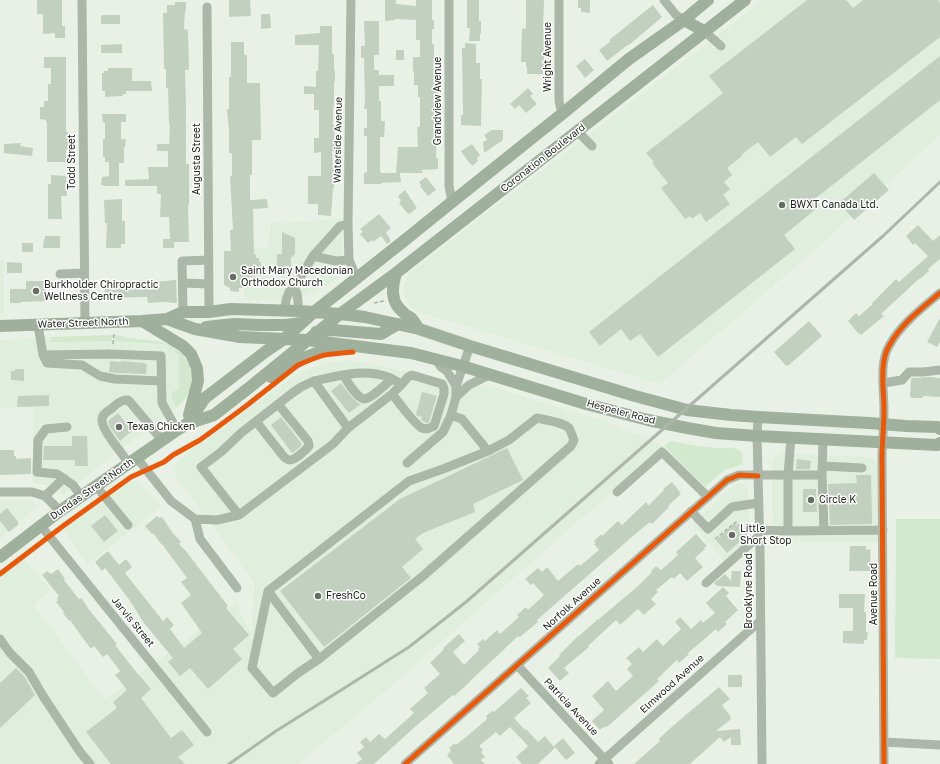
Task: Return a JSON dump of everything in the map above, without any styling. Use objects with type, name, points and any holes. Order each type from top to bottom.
[{"type":"main road","points":[[314,312],[358,279],[629,59],[684,20],[708,0]]},
{"type":"main road","name":"Coronation Boulevard","points":[[340,314],[396,273],[745,0]]},
{"type":"main road","points":[[684,20],[704,31]]},
{"type":"main road","points":[[562,114],[577,131]]},
{"type":"main road","points":[[452,202],[465,218]]},
{"type":"main road","points":[[396,273],[392,292],[396,305],[402,312],[410,317],[419,329]]},
{"type":"main road","name":"Water Street North","points":[[0,326],[142,321],[167,319],[183,312],[208,312],[231,309],[285,310],[340,314]]},
{"type":"main road","name":"Dundas Street North","points":[[182,427],[205,398],[284,339],[314,312]]},
{"type":"main road","points":[[195,329],[234,324],[300,324],[340,314]]},
{"type":"main road","name":"Hespeler Road","points":[[340,314],[365,317],[419,329],[635,396],[687,410],[758,417],[937,427],[940,429]]},
{"type":"main road","name":"Dundas Street North","points":[[0,557],[60,511],[162,440],[182,427],[214,415],[340,314]]},
{"type":"main road","name":"Water Street North","points":[[167,319],[195,329],[240,337],[284,339]]},
{"type":"main road","points":[[142,321],[183,346],[191,354],[197,368],[198,381],[182,427]]},
{"type":"main road","points":[[284,339],[330,330],[382,334],[398,324]]},
{"type":"main road","name":"Hespeler Road","points":[[284,339],[352,345],[435,358],[586,404],[648,420],[716,433],[823,440],[937,445],[940,443]]},
{"type":"main road","points":[[250,387],[306,357],[319,352],[352,345]]},
{"type":"street","name":"Todd Street","points":[[82,0],[85,323]]},
{"type":"street","name":"Waterside Avenue","points":[[351,0],[348,224],[349,260],[358,279]]},
{"type":"street","name":"Grandview Avenue","points":[[449,0],[449,186],[452,202]]},
{"type":"street","name":"Wright Avenue","points":[[560,0],[560,101],[562,114]]},
{"type":"street","points":[[664,0],[676,15],[684,20]]},
{"type":"street","name":"Augusta Street","points":[[208,7],[208,312]]},
{"type":"street","points":[[704,31],[720,46]]},
{"type":"street","points":[[577,131],[592,146]]},
{"type":"street","points":[[285,310],[289,292],[294,288],[313,256],[340,226],[348,224]]},
{"type":"street","points":[[313,256],[336,261],[349,260]]},
{"type":"street","points":[[183,312],[182,261],[209,260]]},
{"type":"street","points":[[60,274],[84,273]]},
{"type":"street","points":[[183,283],[209,284]]},
{"type":"street","points":[[294,288],[297,293],[299,311]]},
{"type":"street","name":"Avenue Road","points":[[884,764],[884,359],[888,346],[903,325],[940,293]]},
{"type":"street","points":[[38,325],[43,355],[47,363],[82,365],[106,378],[162,381]]},
{"type":"street","points":[[407,463],[443,432],[451,415],[456,397],[456,386],[470,346]]},
{"type":"street","points":[[43,355],[108,354],[161,356],[162,403],[182,427]]},
{"type":"street","points":[[435,358],[456,386]]},
{"type":"street","points":[[883,383],[902,380],[909,372],[940,370]]},
{"type":"street","points":[[239,515],[201,467],[221,452],[241,433],[301,387],[314,382],[344,375],[363,373],[383,376],[402,384]]},
{"type":"street","points":[[456,397],[469,385],[491,374]]},
{"type":"street","points":[[344,375],[360,398],[364,399],[369,398],[392,379]]},
{"type":"street","points":[[162,440],[128,400],[120,401],[104,415],[102,419],[102,424],[107,434],[170,501],[195,519],[217,520],[239,515],[333,444],[348,428],[392,394],[408,377],[412,375],[442,384],[444,388],[444,394],[434,426],[430,429],[423,429],[417,425],[392,394]]},
{"type":"street","points":[[314,382],[348,428]]},
{"type":"street","points":[[256,421],[284,457],[287,460],[292,460],[309,446],[308,441],[278,404]]},
{"type":"street","points":[[451,415],[462,419],[488,451]]},
{"type":"street","name":"Brooklyne Road","points":[[758,417],[758,503],[756,535],[760,621],[762,764]]},
{"type":"street","points":[[537,418],[566,426],[570,429],[574,440],[571,446],[422,576],[273,693],[252,668],[268,591],[409,481],[488,451],[509,440],[537,418]]},
{"type":"street","points":[[67,427],[46,429],[38,440],[37,472],[57,474],[73,485],[81,496]]},
{"type":"street","points":[[788,531],[788,475],[791,438]]},
{"type":"street","points":[[823,440],[822,471],[824,530]]},
{"type":"street","points":[[616,492],[662,452],[708,497]]},
{"type":"street","name":"Norfolk Avenue","points":[[405,764],[727,480],[739,475],[788,475],[862,468]]},
{"type":"street","points":[[45,496],[64,478]]},
{"type":"street","points":[[96,486],[128,525]]},
{"type":"street","points":[[0,492],[32,492],[45,496],[60,511]]},
{"type":"street","points":[[691,511],[708,529],[732,507],[758,503]]},
{"type":"street","points":[[195,519],[200,539],[237,588]]},
{"type":"street","name":"Jarvis Street","points":[[41,526],[207,732]]},
{"type":"street","points":[[706,583],[756,535],[788,531],[883,530]]},
{"type":"street","points":[[268,591],[318,659]]},
{"type":"street","name":"Elmwood Avenue","points":[[604,762],[760,621]]},
{"type":"street","points":[[0,639],[10,653],[29,672],[80,752],[90,764]]},
{"type":"street","name":"Patricia Avenue","points":[[517,664],[604,762]]},
{"type":"street","points":[[884,742],[940,745]]},
{"type":"path","points":[[373,303],[389,300]]},
{"type":"path","points":[[113,341],[114,334]]},
{"type":"path","points":[[715,538],[736,522],[748,536],[756,535]]},
{"type":"shaded area","points":[[763,0],[940,0],[940,135],[822,244],[660,384],[415,311],[410,306],[404,290],[405,281],[409,273]]},
{"type":"shaded area","points":[[342,219],[342,273],[336,280],[306,296],[292,299],[244,300],[243,249],[269,247],[270,223]]},
{"type":"shaded area","points":[[0,260],[4,260],[4,313],[0,313]]},
{"type":"shaded area","points":[[113,335],[112,341],[50,342],[52,337]]},
{"type":"shaded area","points":[[115,335],[158,341],[177,348],[184,355],[191,367],[188,395],[177,407],[63,495],[50,486],[32,483],[34,407],[0,408],[0,340]]},
{"type":"shaded area","points":[[115,335],[126,338],[162,342],[173,347],[170,350],[170,346],[163,344],[115,341]]},
{"type":"shaded area","points":[[176,349],[183,355],[190,365],[192,377],[192,383],[188,393],[177,407],[172,397],[173,391],[179,390],[179,354],[174,353]]},
{"type":"shaded area","points":[[350,360],[495,388],[611,423],[664,446],[382,694],[298,764],[0,764],[0,576],[23,558],[51,590],[34,605],[105,700],[236,603],[252,635],[254,582],[175,476],[174,470],[176,463],[295,375],[323,363]]},
{"type":"shaded area","points":[[671,441],[706,447],[735,448],[742,454],[742,463],[741,465],[723,471],[705,487],[664,446]]},
{"type":"shaded area","points":[[782,453],[866,457],[875,459],[877,465],[878,542],[773,543],[772,463],[775,457]]},
{"type":"shaded area","points":[[135,480],[162,506],[87,565],[63,528],[126,482]]},
{"type":"shaded area","points":[[738,484],[744,484],[748,489],[751,538],[725,562],[691,524],[732,487]]},
{"type":"shaded area","points":[[0,501],[33,501],[37,507],[0,538]]},
{"type":"shaded area","points":[[896,519],[940,519],[940,659],[895,658]]},
{"type":"building","points":[[37,0],[62,0],[62,26],[65,26],[65,38],[55,38],[55,33],[43,34],[43,14],[37,14]]},
{"type":"building","points":[[229,0],[250,0],[251,16],[229,17]]},
{"type":"building","points":[[385,0],[396,0],[396,4],[416,6],[416,0],[432,0],[432,20],[434,20],[434,29],[432,29],[432,44],[434,44],[434,59],[438,60],[439,83],[437,83],[438,136],[436,158],[438,158],[438,169],[421,170],[423,173],[400,173],[401,182],[364,184],[364,173],[367,172],[367,136],[364,136],[364,128],[367,128],[367,109],[364,109],[364,58],[361,58],[361,46],[365,46],[364,21],[379,21],[379,55],[374,55],[374,70],[379,70],[379,75],[394,75],[394,86],[379,86],[381,121],[385,121],[384,137],[380,137],[380,172],[396,173],[398,147],[418,147],[417,127],[420,127],[420,97],[418,97],[418,85],[414,85],[413,71],[413,57],[420,57],[420,40],[416,40],[416,20],[395,19],[385,21]]},
{"type":"building","points":[[467,0],[479,0],[479,21],[481,21],[480,41],[469,41],[470,28],[467,28]]},
{"type":"building","points":[[526,0],[544,0],[543,29],[546,29],[546,37],[544,37],[543,74],[527,74],[526,62],[521,62],[522,29],[526,28]]},
{"type":"building","points":[[578,0],[590,0],[590,13],[581,12],[581,8],[578,8]]},
{"type":"building","points":[[807,0],[846,0],[853,8],[863,0],[938,0],[940,3],[940,37],[802,144],[796,137],[770,157],[758,142],[727,168],[732,175],[724,182],[730,189],[723,195],[730,204],[706,222],[700,213],[692,219],[690,216],[685,219],[661,188],[668,183],[646,153],[723,93],[709,76]]},
{"type":"building","points":[[175,2],[186,2],[184,29],[188,30],[189,70],[185,70],[186,164],[189,164],[189,242],[174,242],[174,248],[163,248],[163,239],[170,239],[169,217],[160,217],[161,194],[157,194],[157,186],[125,186],[125,180],[149,179],[148,167],[168,167],[168,151],[157,151],[157,144],[169,144],[170,125],[168,88],[166,88],[166,69],[164,69],[163,13],[167,13],[167,5],[175,5]]},
{"type":"building","points":[[653,5],[662,17],[629,45],[607,61],[599,50],[610,42],[609,40]]},
{"type":"building","points":[[261,14],[270,14],[271,28],[261,29]]},
{"type":"building","points":[[120,15],[120,24],[101,24],[101,16]]},
{"type":"building","points":[[320,26],[332,26],[332,54],[334,54],[335,71],[333,125],[335,125],[335,151],[332,151],[334,188],[331,216],[318,215],[318,204],[308,204],[308,176],[321,176],[321,152],[314,153],[314,138],[319,138],[319,110],[314,110],[314,94],[304,94],[304,86],[316,87],[319,45],[295,45],[295,35],[320,33]]},
{"type":"building","points":[[231,42],[244,42],[244,55],[247,55],[247,83],[260,83],[261,140],[252,140],[250,200],[267,199],[268,208],[253,209],[254,255],[256,254],[256,258],[259,258],[259,262],[261,262],[261,276],[242,278],[242,288],[239,288],[239,292],[230,291],[230,288],[224,285],[224,251],[231,251],[230,230],[233,230],[230,176],[232,176],[232,153],[229,153],[227,109],[229,109],[229,77],[231,77]]},
{"type":"building","points":[[465,43],[476,44],[476,63],[480,63],[480,79],[482,79],[481,126],[461,125],[461,115],[463,115],[462,48],[465,48]]},
{"type":"building","points":[[122,44],[122,53],[101,53],[101,45]]},
{"type":"building","points":[[396,50],[404,50],[404,60],[396,60]]},
{"type":"building","name":"BWXT Canada Ltd.","points":[[940,56],[940,100],[811,202],[816,209],[784,235],[795,249],[658,357],[640,334],[630,341],[621,329],[600,346],[589,332]]},
{"type":"building","points":[[44,57],[66,57],[66,132],[68,132],[68,140],[70,140],[70,149],[66,149],[66,162],[47,162],[47,122],[46,120],[40,119],[40,107],[44,107],[44,101],[48,101],[48,84],[51,84],[51,68],[44,68]]},
{"type":"building","points":[[585,59],[594,70],[585,78],[576,66]]},
{"type":"building","points":[[108,68],[132,68],[132,81],[151,81],[152,91],[126,91],[126,94],[123,94],[123,96],[105,97],[105,91],[102,91],[102,73],[104,73],[104,71],[108,71]]},
{"type":"building","points":[[528,88],[533,94],[530,96],[537,104],[526,113],[519,105],[515,109],[510,104]]},
{"type":"building","points":[[102,114],[126,114],[126,122],[121,122],[121,139],[126,139],[124,147],[124,163],[119,163],[119,186],[101,185],[102,177],[109,176],[109,162],[105,162],[105,157],[103,157],[105,123],[103,122]]},
{"type":"building","points":[[492,130],[503,130],[503,140],[484,153],[483,142],[487,140],[484,135]]},
{"type":"building","points":[[21,143],[20,146],[33,148],[32,156],[4,153],[4,144]]},
{"type":"building","points":[[472,144],[480,155],[477,158],[478,161],[472,166],[461,151]]},
{"type":"building","points":[[874,173],[889,190],[854,220],[839,203]]},
{"type":"building","points":[[51,175],[66,176],[67,196],[61,196],[62,219],[48,219],[48,184],[51,184]]},
{"type":"building","points":[[426,177],[436,190],[428,196],[420,186],[421,185],[419,182]]},
{"type":"building","points":[[405,190],[417,208],[409,214],[399,203],[401,201],[398,196]]},
{"type":"building","points":[[122,199],[122,221],[125,221],[125,244],[121,244],[121,248],[106,248],[107,223],[105,223],[104,200]]},
{"type":"building","points":[[379,214],[391,228],[386,232],[391,241],[387,244],[381,236],[373,242],[372,240],[368,243],[360,234],[363,232],[360,229]]},
{"type":"building","points":[[918,225],[933,241],[940,235],[940,259],[928,269],[929,271],[881,314],[884,316],[861,335],[860,333],[859,334],[848,321],[856,313],[859,316],[873,304],[872,303],[896,279],[899,282],[928,256],[915,243],[913,245],[906,236]]},
{"type":"building","points":[[282,232],[295,238],[295,254],[291,258],[291,273],[277,273],[277,254],[282,254]]},
{"type":"building","points":[[45,236],[60,236],[60,248],[43,248]]},
{"type":"building","points":[[22,243],[33,243],[33,252],[22,252]]},
{"type":"building","points":[[7,262],[22,263],[22,273],[7,273]]},
{"type":"building","points":[[154,280],[154,282],[176,280],[177,303],[148,303],[147,297],[105,298],[105,286],[112,286],[112,282]]},
{"type":"building","name":"Burkholder Chiropractic Wellness Centre","points":[[26,281],[46,281],[47,301],[10,303],[10,289],[26,289]]},
{"type":"building","points":[[940,318],[940,342],[937,347],[927,342]]},
{"type":"building","points":[[809,321],[822,336],[786,366],[774,352]]},
{"type":"building","points":[[110,361],[144,363],[147,365],[146,374],[109,372]]},
{"type":"building","points":[[15,369],[24,369],[24,381],[11,380],[11,371],[15,371]]},
{"type":"building","points":[[929,377],[940,378],[940,397],[923,396],[923,398],[912,398],[910,396],[911,379]]},
{"type":"building","points":[[341,383],[351,396],[361,404],[349,413],[331,391]]},
{"type":"building","points":[[422,392],[437,396],[429,422],[427,423],[421,420],[422,417],[417,416],[416,414]]},
{"type":"building","points":[[49,395],[49,406],[17,407],[18,396]]},
{"type":"building","name":"Texas Chicken","points":[[118,413],[132,431],[120,441],[110,427],[108,421]]},
{"type":"building","points":[[281,417],[302,444],[292,453],[271,425]]},
{"type":"building","points":[[72,436],[87,436],[88,466],[75,466],[75,460],[43,460],[44,446],[72,446]]},
{"type":"building","points":[[507,448],[523,480],[473,504],[475,512],[423,533],[415,539],[423,549],[402,567],[411,578],[324,647],[280,591],[400,499]]},
{"type":"building","points":[[0,450],[14,450],[14,456],[16,456],[16,459],[31,458],[31,474],[0,475]]},
{"type":"building","points":[[797,459],[811,461],[810,469],[796,469]]},
{"type":"building","points":[[856,475],[871,475],[872,524],[830,525],[828,484],[857,483]]},
{"type":"building","points":[[672,482],[681,494],[652,524],[650,522],[633,536],[537,620],[538,622],[520,637],[518,636],[454,696],[453,695],[417,725],[374,764],[356,764],[362,759],[357,753],[364,747],[360,742],[366,737],[370,742],[379,734],[385,739],[414,713],[410,709],[428,693],[424,688],[440,674],[430,663],[444,649],[443,648],[459,634],[465,641],[453,652],[464,665],[479,650],[478,649],[480,647],[477,644],[483,639],[485,641],[497,630],[500,634],[519,617],[517,615],[526,607],[528,610],[544,595],[533,583],[531,585],[525,579],[538,568],[542,572],[547,567],[558,581],[578,564],[580,566],[599,550],[594,544],[596,543],[594,541],[601,534],[602,536],[618,521],[622,525],[646,502],[649,505],[664,490],[663,489]]},
{"type":"building","name":"Circle K","points":[[803,489],[816,489],[817,512],[803,512]]},
{"type":"building","points":[[7,508],[18,522],[18,525],[9,532],[0,521],[0,514]]},
{"type":"building","points":[[105,515],[118,531],[104,542],[91,526]]},
{"type":"building","points":[[157,516],[159,518],[162,517],[181,542],[179,544],[228,606],[226,608],[249,635],[233,649],[242,659],[208,689],[190,668],[180,676],[168,662],[173,658],[144,623],[128,598],[105,568],[102,571],[95,562],[108,551],[119,565],[126,559],[132,567],[125,573],[163,621],[167,617],[174,625],[170,629],[184,648],[202,633],[181,603],[191,595],[181,582],[187,578],[162,544],[145,526]]},
{"type":"building","name":"Little Short Stop","points":[[735,523],[743,532],[743,539],[727,553],[716,540]]},
{"type":"building","points":[[696,534],[707,546],[695,558],[703,567],[687,581],[680,573],[674,579],[672,577],[656,590],[658,592],[651,599],[656,604],[644,615],[638,609],[620,625],[616,620],[588,646],[589,647],[564,668],[569,673],[560,681],[548,668],[560,656],[559,655],[578,636],[638,586],[656,566],[661,570],[678,555],[676,552]]},
{"type":"building","points":[[850,546],[866,546],[866,550],[870,549],[871,571],[849,571]]},
{"type":"building","points":[[58,569],[65,579],[64,580],[79,599],[81,598],[117,644],[115,645],[151,689],[141,698],[171,738],[182,730],[194,745],[178,757],[185,764],[111,764],[86,732],[117,708],[113,702],[127,690],[115,675],[120,671],[107,654],[103,657],[94,646],[91,649],[56,602],[59,596],[42,575],[47,571],[51,574]]},
{"type":"building","points":[[732,571],[741,571],[740,587],[717,586],[714,583],[725,574],[731,581]]},
{"type":"building","points":[[723,587],[729,593],[726,596],[738,610],[725,622],[727,624],[718,632],[716,629],[688,653],[689,654],[679,663],[677,660],[657,679],[659,681],[608,726],[600,730],[592,721],[604,710],[592,696],[608,681],[616,691],[633,676],[627,669],[632,664],[626,658],[639,647],[643,652],[657,639],[663,646],[681,629],[675,622],[680,617],[691,629],[701,620],[703,623],[715,613],[706,603]]},
{"type":"building","points":[[839,594],[865,594],[864,612],[866,612],[866,632],[868,632],[867,640],[864,640],[864,644],[843,643],[843,631],[853,631],[853,608],[839,608]]},
{"type":"building","points":[[16,668],[24,676],[35,695],[0,728],[0,683]]},
{"type":"building","points":[[728,675],[742,675],[742,687],[728,687]]},
{"type":"building","points":[[719,687],[730,699],[722,705],[731,719],[716,731],[740,729],[741,745],[731,745],[731,737],[724,742],[720,737],[690,764],[634,764],[660,741],[659,739],[668,730]]},
{"type":"building","points":[[521,688],[529,696],[526,698],[531,703],[514,718],[538,742],[545,736],[555,748],[538,764],[522,764],[516,757],[528,746],[510,727],[500,736],[496,732],[479,746],[483,750],[481,752],[485,757],[481,760],[485,764],[454,764],[447,755],[451,751],[449,748],[455,743],[456,745],[472,732],[486,720],[486,716],[492,711],[494,712]]},
{"type":"building","points":[[563,738],[575,753],[566,760],[554,746]]},
{"type":"railway","points":[[229,764],[276,731],[409,647],[466,602],[883,236],[940,182]]},
{"type":"cycle path","points":[[884,764],[882,459],[884,410],[883,368],[889,346],[899,331],[912,317],[940,293]]},
{"type":"cycle path","points":[[0,574],[131,477],[164,462],[173,455],[200,440],[298,365],[324,355],[353,352]]},
{"type":"cycle path","points":[[405,764],[727,480],[739,475],[758,476]]},
{"type":"place","name":"BWXT Canada Ltd.","points":[[782,205]]},
{"type":"place","name":"Saint Mary Macedonian Orthodox Church","points":[[233,277]]},
{"type":"place","name":"Burkholder Chiropractic Wellness Centre","points":[[36,291]]},
{"type":"place","name":"Texas Chicken","points":[[119,427]]},
{"type":"place","name":"Circle K","points":[[811,500]]},
{"type":"place","name":"Little Short Stop","points":[[732,535]]},
{"type":"place","name":"FreshCo","points":[[318,596]]}]
